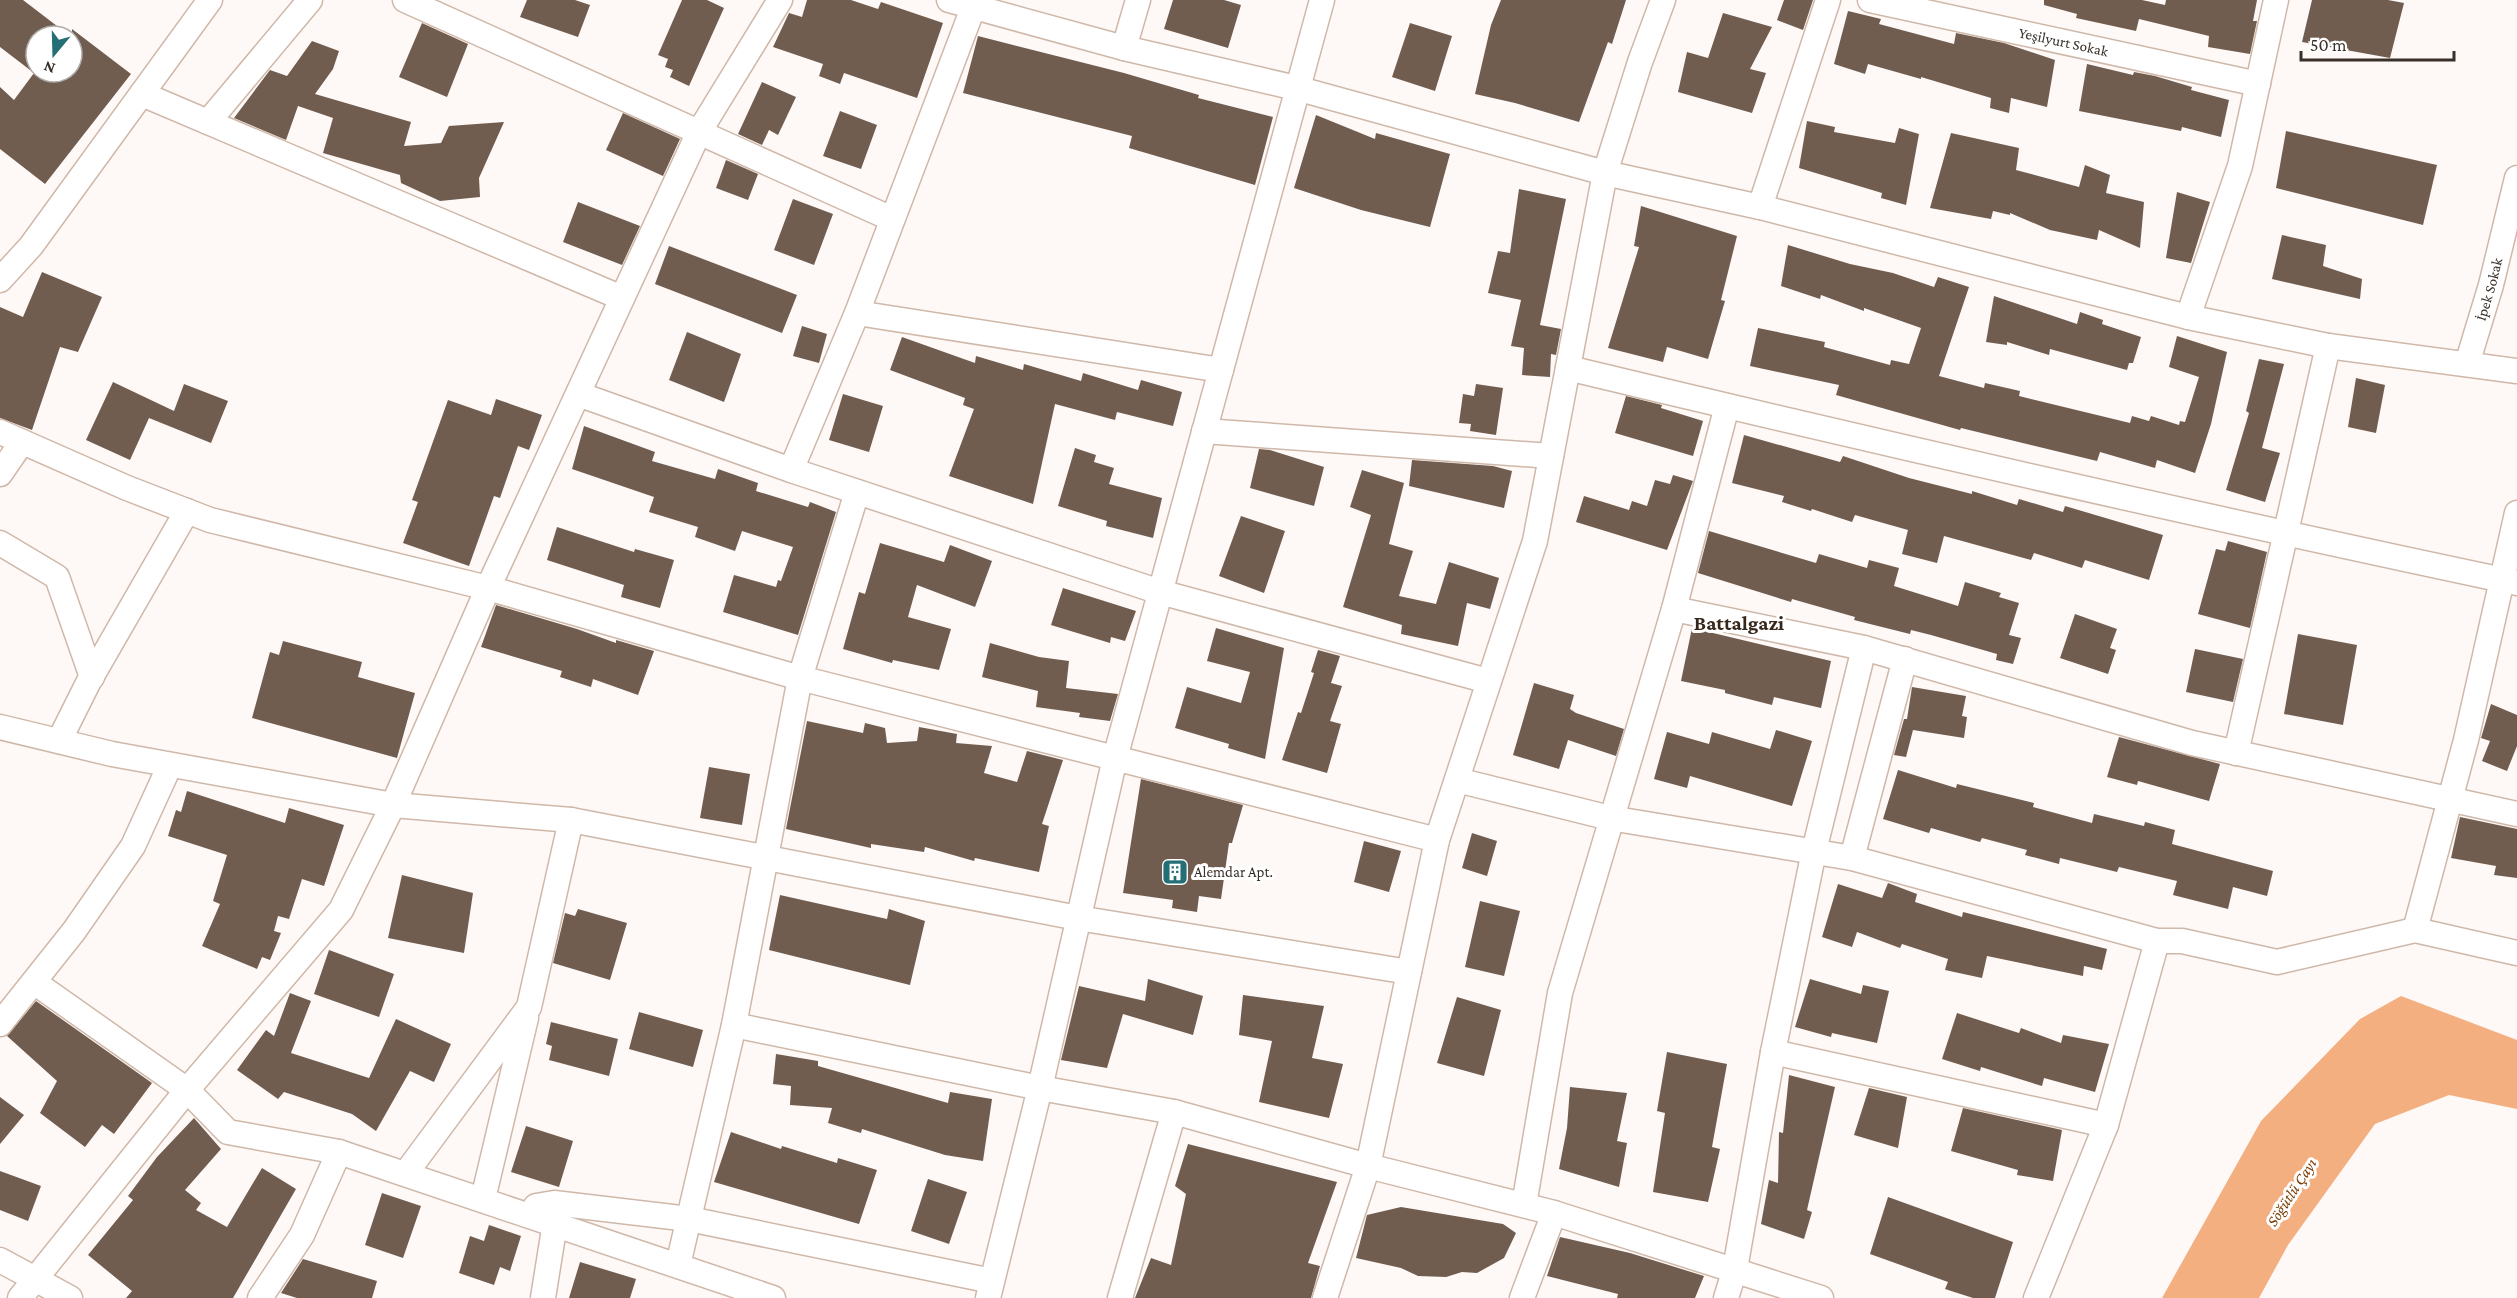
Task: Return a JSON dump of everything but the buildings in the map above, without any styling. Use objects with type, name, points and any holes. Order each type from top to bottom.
[{"type":"street","points":[[0,280],[32,246],[210,0]]},
{"type":"street","points":[[208,122],[310,0]]},
{"type":"street","points":[[405,0],[892,219]]},
{"type":"street","points":[[20,1298],[187,1090],[341,910],[393,805],[488,588],[699,132],[780,0]]},
{"type":"street","points":[[949,0],[1124,48],[1296,88],[1605,173],[1760,207],[2188,317],[2328,346],[2517,371]]},
{"type":"street","points":[[1124,48],[1138,0]]},
{"type":"street","points":[[530,1215],[536,1206],[554,1203],[689,1219],[990,1290],[1040,1088],[1115,758],[1296,88],[1322,0]]},
{"type":"street","points":[[1325,1298],[1368,1166],[1437,840],[1535,541],[1605,173],[1640,62],[1663,0]]},
{"type":"street","points":[[1760,207],[1828,0]]},
{"type":"street","name":"Yeşilyurt Sokak","points":[[1870,0],[2258,84]]},
{"type":"street","points":[[2188,317],[2240,166],[2276,0]]},
{"type":"street","points":[[791,470],[856,313],[973,8]]},
{"type":"street","points":[[142,94],[622,298]]},
{"type":"street","name":"İpek Sokak","points":[[2467,364],[2491,285],[2517,178]]},
{"type":"street","points":[[856,313],[1221,370]]},
{"type":"street","points":[[2236,753],[2328,346]]},
{"type":"street","points":[[1568,368],[1922,453],[2510,581]]},
{"type":"street","points":[[578,394],[791,470],[1160,592],[1488,681]]},
{"type":"street","points":[[1524,1205],[1560,993],[1610,818],[1674,609],[1727,406]]},
{"type":"street","points":[[1204,430],[1551,456]]},
{"type":"street","points":[[0,474],[11,437],[210,520],[488,588],[800,678],[1437,840]]},
{"type":"street","points":[[678,1265],[734,1024],[800,678],[857,492]]},
{"type":"street","points":[[59,741],[92,676],[187,511]]},
{"type":"street","points":[[2415,930],[2448,800],[2510,581],[2517,513]]},
{"type":"street","points":[[0,543],[57,577],[92,676]]},
{"type":"street","points":[[1674,609],[1864,648],[2192,743],[2517,814]]},
{"type":"street","points":[[1726,1298],[1735,1269],[1773,1052],[1815,851],[1864,648]]},
{"type":"street","points":[[1852,858],[1905,659]]},
{"type":"street","points":[[0,728],[170,765],[393,805],[571,820],[1078,918],[1409,972]]},
{"type":"street","points":[[0,1024],[74,931],[133,846],[170,765]]},
{"type":"street","points":[[1457,780],[1610,818],[1852,858],[2157,941],[2182,941],[2277,962],[2415,930],[2517,953]]},
{"type":"street","points":[[483,1199],[571,820]]},
{"type":"street","points":[[2036,1298],[2106,1125],[2157,941]]},
{"type":"street","points":[[34,982],[187,1090],[228,1132],[339,1152],[555,1223],[762,1296]]},
{"type":"street","points":[[406,1173],[529,1007]]},
{"type":"street","points":[[734,1024],[1040,1088],[1174,1112],[1368,1166],[1554,1213],[1821,1298]]},
{"type":"street","points":[[1773,1052],[2106,1125]]},
{"type":"street","points":[[1120,1298],[1174,1112]]},
{"type":"street","points":[[260,1298],[302,1235],[339,1152]]},
{"type":"street","points":[[1522,1298],[1554,1213]]},
{"type":"street","points":[[543,1298],[555,1223]]},
{"type":"street","points":[[0,1260],[70,1298]]},
{"type":"water","name":"Söğütlü Çayı","points":[[2401,996],[2517,1040],[2517,1109],[2449,1095],[2375,1124],[2288,1245],[2259,1298],[2162,1298],[2261,1121],[2360,1019]]},
{"type":"place","name":"Alemdar Apt.","points":[[1175,872]]},
{"type":"district","name":"Battalgazi","points":[[1739,623]]}]
